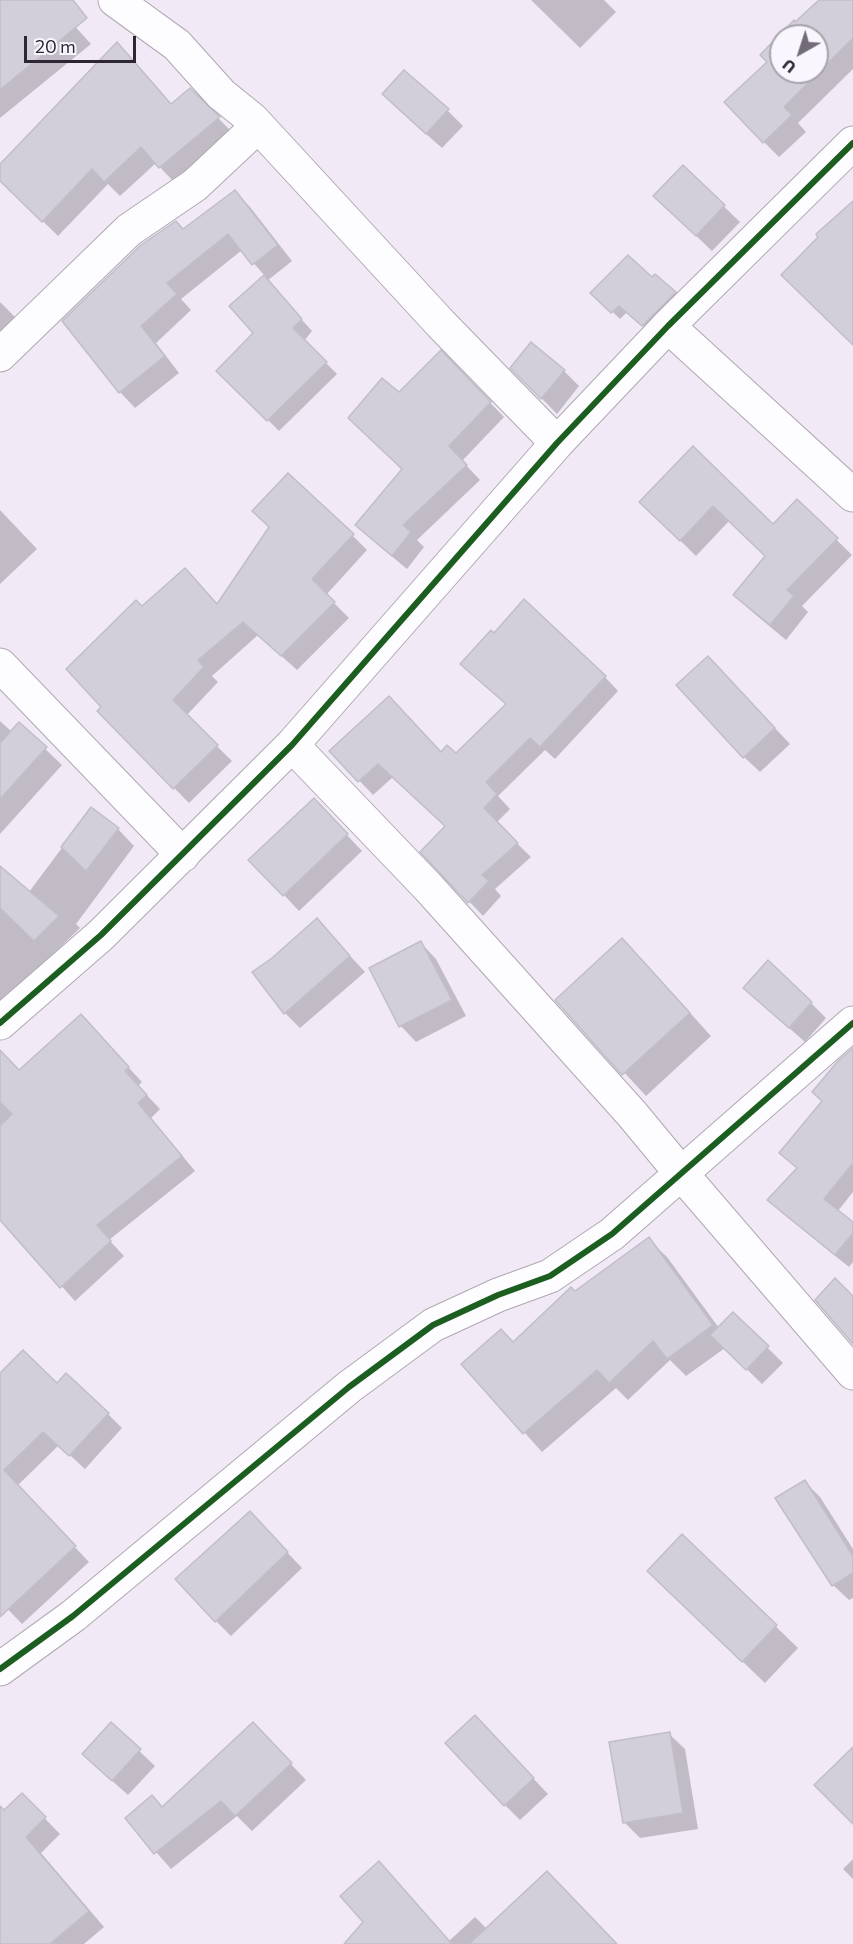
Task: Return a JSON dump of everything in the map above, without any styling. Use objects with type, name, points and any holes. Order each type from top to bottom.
[{"type":"street","points":[[115,0],[177,45],[221,94],[258,126],[441,324],[557,443]]},
{"type":"street","points":[[0,355],[129,230],[195,185],[258,126]]},
{"type":"street","points":[[0,1023],[101,935],[292,746],[557,443],[668,326],[853,143]]},
{"type":"street","points":[[668,326],[853,495]]},
{"type":"street","points":[[0,665],[183,855]]},
{"type":"street","points":[[292,746],[429,888],[632,1114],[853,1373]]},
{"type":"street","points":[[0,1668],[73,1616],[349,1387],[434,1325],[498,1295],[550,1276],[612,1234],[680,1172],[853,1023]]},
{"type":"building","points":[[0,0],[73,0],[87,18],[0,90]]},
{"type":"building","points":[[819,0],[853,0],[853,38],[829,62],[829,24],[790,24],[794,20],[795,22]]},
{"type":"building","points":[[117,42],[171,104],[190,88],[220,117],[159,168],[141,147],[104,182],[92,169],[42,222],[0,181],[0,164]]},
{"type":"building","points":[[769,46],[769,84],[807,84],[784,107],[792,115],[763,143],[724,102],[767,62],[760,55]]},
{"type":"building","points":[[404,70],[449,109],[426,134],[382,94]]},
{"type":"building","points":[[683,165],[725,205],[696,236],[653,196]]},
{"type":"building","points":[[235,190],[278,245],[252,265],[228,234],[167,283],[177,294],[141,326],[165,356],[119,393],[62,321],[141,245],[176,221],[183,229]]},
{"type":"building","points":[[853,201],[853,345],[781,275],[818,237],[816,234]]},
{"type":"building","points":[[628,255],[652,277],[655,274],[676,292],[642,326],[619,306],[611,313],[590,293]]},
{"type":"building","points":[[264,275],[302,319],[293,328],[327,362],[267,421],[216,371],[253,333],[229,306]]},
{"type":"building","points":[[531,342],[565,370],[541,399],[510,368]]},
{"type":"building","points":[[441,350],[491,402],[449,446],[467,465],[403,525],[411,532],[392,556],[355,525],[402,469],[348,418],[382,378],[399,392]]},
{"type":"building","points":[[693,446],[773,524],[797,499],[838,538],[787,590],[794,596],[770,625],[733,595],[765,556],[713,506],[680,541],[639,502]]},
{"type":"building","points":[[288,473],[354,534],[312,579],[335,602],[281,656],[243,622],[198,660],[204,667],[173,700],[218,745],[173,789],[97,711],[101,707],[66,669],[136,600],[142,606],[185,568],[217,604],[269,527],[252,511]]},
{"type":"building","points":[[524,599],[606,676],[540,747],[530,738],[486,782],[497,794],[484,808],[518,843],[482,875],[489,881],[468,903],[420,852],[445,826],[378,764],[358,782],[329,751],[389,696],[441,752],[447,745],[456,753],[506,704],[460,664],[491,630],[494,633]]},
{"type":"building","points":[[708,656],[775,728],[743,758],[676,685]]},
{"type":"building","points":[[19,722],[47,747],[0,799],[0,743]]},
{"type":"building","points":[[314,798],[348,834],[283,896],[248,860]]},
{"type":"building","points":[[91,807],[119,828],[86,871],[61,847]]},
{"type":"building","points":[[0,866],[59,916],[34,941],[0,908]]},
{"type":"building","points":[[317,918],[350,956],[284,1014],[252,972],[272,958]]},
{"type":"building","points":[[622,938],[690,1013],[622,1075],[555,1000]]},
{"type":"building","points":[[421,941],[452,1000],[399,1027],[369,968]]},
{"type":"building","points":[[768,960],[812,1002],[789,1028],[743,988]]},
{"type":"building","points":[[81,1014],[129,1067],[125,1071],[147,1095],[138,1103],[182,1156],[97,1225],[111,1241],[60,1288],[0,1220],[0,1126],[12,1114],[0,1102],[0,1050],[19,1070]]},
{"type":"building","points":[[853,1048],[853,1163],[824,1199],[853,1222],[853,1233],[835,1255],[767,1200],[797,1168],[779,1153],[822,1101],[812,1092],[838,1061]]},
{"type":"building","points":[[649,1237],[713,1325],[667,1359],[653,1341],[609,1383],[597,1370],[523,1434],[461,1364],[501,1329],[513,1342],[571,1287],[575,1291]]},
{"type":"building","points":[[835,1278],[853,1296],[853,1344],[815,1300]]},
{"type":"building","points":[[733,1312],[769,1346],[746,1370],[710,1335]]},
{"type":"building","points":[[23,1350],[57,1383],[66,1373],[109,1413],[69,1456],[43,1432],[4,1470],[76,1546],[0,1617],[0,1373]]},
{"type":"building","points":[[805,1480],[853,1556],[853,1573],[832,1586],[775,1498]]},
{"type":"building","points":[[250,1511],[288,1552],[215,1622],[175,1579]]},
{"type":"building","points":[[682,1534],[777,1625],[742,1662],[647,1571]]},
{"type":"building","points":[[475,1715],[534,1778],[504,1806],[445,1743]]},
{"type":"building","points":[[111,1722],[141,1749],[112,1781],[82,1754]]},
{"type":"building","points":[[253,1722],[292,1763],[235,1816],[221,1801],[154,1854],[125,1818],[152,1795],[162,1807]]},
{"type":"building","points":[[670,1732],[683,1813],[623,1823],[609,1742]]},
{"type":"building","points":[[853,1747],[853,1824],[814,1785]]},
{"type":"building","points":[[22,1793],[46,1817],[26,1837],[89,1911],[50,1944],[0,1944],[0,1806],[4,1810]]},
{"type":"building","points":[[379,1861],[452,1944],[344,1944],[363,1922],[340,1896]]},
{"type":"building","points":[[547,1871],[617,1944],[469,1944]]},
{"type":"cycle path","points":[[0,1023],[101,935],[292,745],[557,443],[668,326],[853,143]]},
{"type":"cycle path","points":[[0,1669],[73,1616],[349,1387],[433,1325],[498,1295],[550,1276],[612,1234],[853,1023]]}]
